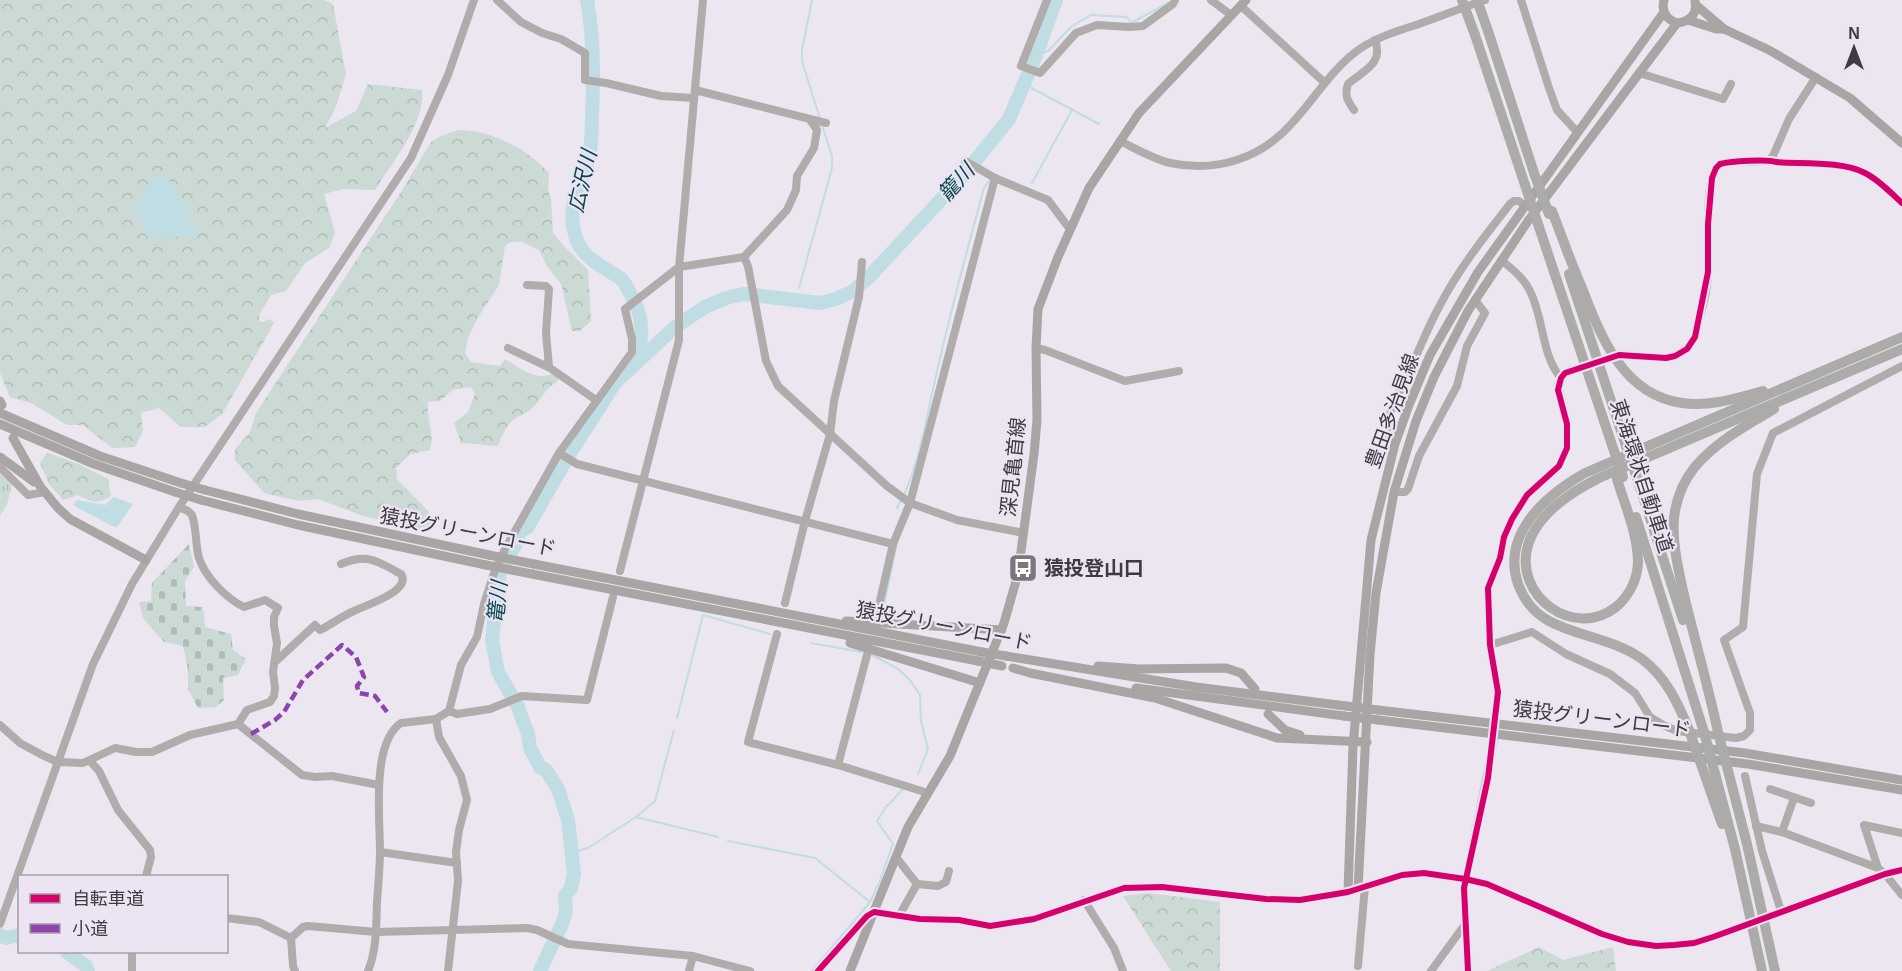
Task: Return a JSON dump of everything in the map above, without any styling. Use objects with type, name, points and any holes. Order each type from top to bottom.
[{"type":"highway","name":"東海環状自動車道","points":[[1462,0],[1574,331],[1611,452],[1704,732],[1728,819],[1762,971]]},
{"type":"highway","name":"東海環状自動車道","points":[[1477,0],[1550,213],[1718,732],[1745,835],[1775,971]]},
{"type":"highway","points":[[1550,213],[1602,337],[1624,371],[1641,386],[1672,401],[1695,404],[1735,399],[1798,380]]},
{"type":"highway","points":[[1754,931],[1719,814],[1689,730],[1666,683],[1641,658],[1609,642],[1559,626],[1534,611],[1524,597],[1517,580],[1515,563],[1517,544],[1533,515],[1549,497],[1571,481],[1798,380],[1902,337]]},
{"type":"highway","points":[[1620,478],[1637,552],[1636,575],[1632,586],[1619,604],[1600,615],[1580,618],[1560,614],[1535,594],[1527,575],[1526,564],[1528,545],[1533,534],[1555,506],[1576,490],[1599,478],[1902,349]]},
{"type":"highway","points":[[1718,732],[1677,560],[1674,529],[1676,508],[1682,487],[1701,460],[1733,434],[1803,392]]},
{"type":"main road","points":[[1664,0],[1664,12],[1667,17],[1677,23],[1688,20],[1716,29],[1724,29]]},
{"type":"main road","name":"深見亀首線","points":[[850,971],[908,827],[950,756],[1002,630],[1018,574],[1037,420],[1038,309],[1069,228],[1089,188],[1139,113],[1230,15],[1244,3]]},
{"type":"main road","points":[[1688,20],[1694,13],[1695,3]]},
{"type":"main road","points":[[1695,3],[1724,29],[1769,50],[1850,98],[1902,143]]},
{"type":"main road","name":"豊田多治見線","points":[[1347,892],[1353,741],[1371,540],[1396,441],[1419,380],[1455,310],[1478,272],[1664,12]]},
{"type":"main road","name":"豊田多治見線","points":[[1362,887],[1370,654],[1380,565],[1394,492],[1425,398],[1452,341],[1501,260],[1677,23]]},
{"type":"main road","name":"猿投グリーンロード","points":[[1,406],[100,456],[181,483],[321,520],[488,560]]},
{"type":"main road","name":"猿投グリーンロード","points":[[0,424],[94,464],[175,492],[298,525],[796,616],[980,657]]},
{"type":"main road","points":[[14,438],[43,489],[58,508],[70,519],[146,560]]},
{"type":"main road","points":[[0,457],[43,489]]},
{"type":"main road","name":"猿投グリーンロード","points":[[533,569],[739,615],[1009,662],[1184,685],[1345,711],[1748,764],[1902,790]]},
{"type":"main road","points":[[739,615],[866,647],[980,683]]},
{"type":"main road","points":[[796,616],[1002,630]]},
{"type":"main road","points":[[1009,662],[1030,673],[1155,698],[1277,738],[1366,742]]},
{"type":"main road","points":[[1009,662],[1118,668],[1226,668],[1240,673],[1255,689]]},
{"type":"main road","points":[[1268,714],[1285,730],[1311,738]]},
{"type":"main road","name":"猿投グリーンロード","points":[[1378,715],[1745,753],[1902,780]]},
{"type":"street","points":[[0,924],[93,664],[115,616],[179,507],[411,158],[448,75],[474,0]]},
{"type":"street","points":[[497,0],[521,22],[542,33],[561,39],[585,53],[585,80],[618,85],[661,96],[694,94],[765,106],[826,123]]},
{"type":"street","points":[[620,571],[681,332],[679,267],[703,0]]},
{"type":"street","points":[[1047,0],[1021,66],[1040,73],[1076,33],[1097,25],[1143,26],[1174,2]]},
{"type":"street","points":[[1211,0],[1230,15]]},
{"type":"street","points":[[1120,141],[1168,163],[1199,166],[1240,160],[1257,153],[1275,140],[1293,123],[1347,60],[1375,40],[1485,0]]},
{"type":"street","points":[[1521,0],[1557,110],[1578,134]]},
{"type":"street","points":[[1244,3],[1325,83]]},
{"type":"street","points":[[1354,110],[1345,96],[1346,90],[1348,84],[1378,58],[1379,51],[1375,40]]},
{"type":"street","points":[[1639,73],[1723,99],[1731,84]]},
{"type":"street","points":[[1619,355],[1666,358],[1687,349],[1695,337],[1708,272],[1710,192],[1713,173],[1720,164],[1733,161],[1761,162],[1773,156],[1789,118],[1816,77]]},
{"type":"street","points":[[368,971],[374,955],[376,932],[380,852],[378,799],[387,742],[397,725],[436,719],[449,711],[461,665],[477,637],[484,604],[505,549],[560,454],[632,352],[632,339],[625,309],[679,267],[744,257],[787,210],[796,190],[797,176],[814,148],[817,130],[813,121]]},
{"type":"street","points":[[1768,160],[1856,169],[1877,180],[1902,203]]},
{"type":"street","points":[[967,162],[995,178],[1048,200],[1069,228]]},
{"type":"street","points":[[877,614],[893,544],[910,503],[995,178]]},
{"type":"street","points":[[1396,441],[1386,435],[1389,418],[1397,395],[1439,305],[1483,238],[1510,204],[1519,201],[1525,206]]},
{"type":"street","points":[[744,257],[748,266],[766,361],[778,386],[887,486],[910,503],[957,520],[1024,532]]},
{"type":"street","points":[[1501,260],[1530,290],[1553,369],[1561,378]]},
{"type":"street","points":[[785,603],[830,434],[834,401],[859,297],[862,262]]},
{"type":"street","points":[[527,285],[549,288],[546,326],[549,368]]},
{"type":"street","points":[[1394,492],[1405,492],[1408,489],[1419,456],[1457,386],[1467,346],[1485,313],[1475,300]]},
{"type":"street","points":[[508,348],[549,368],[596,400]]},
{"type":"street","points":[[1036,348],[1125,381],[1179,371]]},
{"type":"street","points":[[1490,645],[1532,632],[1566,654],[1610,674],[1635,693],[1650,717],[1663,725],[1677,731],[1736,738],[1744,736],[1750,729],[1750,713],[1724,640],[1743,627],[1757,474],[1773,433],[1902,366]]},
{"type":"street","points":[[1468,971],[1465,879],[1488,778],[1498,692],[1490,645],[1488,588],[1512,519],[1527,495],[1559,466],[1567,447],[1567,424],[1558,390],[1561,378],[1570,370]]},
{"type":"street","points":[[560,454],[577,464],[893,544]]},
{"type":"street","points":[[0,467],[28,495],[43,489]]},
{"type":"street","points":[[0,725],[20,743],[58,762],[83,763],[115,748],[152,752],[190,735],[238,724],[247,710],[270,702],[274,696],[275,687],[273,672],[277,643],[274,617],[279,608],[266,600],[244,607],[219,587],[203,568],[192,515],[179,507]]},
{"type":"street","points":[[275,662],[315,625],[320,630],[335,623],[399,589],[403,583],[404,578],[401,574],[374,559],[363,557],[341,564]]},
{"type":"street","points":[[449,711],[457,714],[531,696],[587,700],[613,597]]},
{"type":"street","points":[[777,634],[748,742],[838,765],[928,793]]},
{"type":"street","points":[[838,765],[867,655]]},
{"type":"street","points":[[436,719],[439,737],[461,776],[467,800],[459,830],[457,863],[459,869],[448,971]]},
{"type":"street","points":[[238,724],[302,775],[332,776],[379,785]]},
{"type":"street","points":[[90,761],[99,771],[118,810],[150,850],[151,857],[146,875]]},
{"type":"street","points":[[1745,776],[1756,826],[1781,911]]},
{"type":"street","points":[[1770,789],[1811,803]]},
{"type":"street","points":[[1782,832],[1794,798]]},
{"type":"street","points":[[1878,868],[1864,825],[1902,833]]},
{"type":"street","points":[[1756,826],[1782,832],[1878,868],[1902,895]]},
{"type":"street","points":[[380,852],[457,863]]},
{"type":"street","points":[[896,857],[917,884],[938,886],[946,882],[949,871]]},
{"type":"street","points":[[818,971],[867,916],[874,912],[920,919],[959,920],[990,926],[1034,919],[1115,890],[1137,886],[1288,900],[1312,900],[1412,873],[1465,879],[1508,892],[1602,934],[1642,945],[1674,945],[1694,943],[1885,874],[1902,870]]},
{"type":"street","points":[[899,916],[917,884]]},
{"type":"street","points":[[1358,966],[1362,887]]},
{"type":"street","points":[[1084,900],[1114,948],[1123,971]]},
{"type":"street","points":[[228,918],[259,922],[291,938]]},
{"type":"street","points":[[1431,971],[1466,923]]},
{"type":"street","points":[[291,938],[303,927],[308,926],[376,932],[527,928],[568,944],[693,956],[750,971]]},
{"type":"street","points":[[291,938],[295,971]]},
{"type":"street","points":[[132,953],[132,971]]},
{"type":"street","points":[[689,971],[693,956]]},
{"type":"green space","points":[[0,0],[324,0],[333,4],[346,74],[336,107],[325,128],[356,111],[368,84],[422,90],[419,115],[413,129],[375,190],[343,189],[324,194],[335,233],[329,248],[305,263],[286,291],[271,295],[259,315],[259,321],[269,319],[274,322],[269,332],[222,414],[205,427],[181,427],[159,408],[141,413],[143,431],[135,447],[112,448],[83,425],[67,425],[31,403],[10,397],[0,373]]},
{"type":"green space","points":[[459,130],[496,137],[530,156],[549,173],[548,190],[551,198],[553,233],[588,270],[591,321],[580,331],[572,331],[561,284],[547,266],[539,250],[522,242],[510,242],[505,246],[499,285],[477,319],[468,338],[465,353],[471,362],[500,366],[505,359],[535,375],[559,375],[558,381],[531,409],[510,424],[498,446],[461,443],[454,423],[468,412],[475,394],[471,387],[452,390],[440,401],[428,402],[432,438],[430,450],[410,454],[396,468],[397,479],[428,511],[435,523],[420,528],[363,516],[318,499],[299,501],[264,493],[235,460],[235,449],[250,432],[256,413],[401,192],[431,142]]},
{"type":"green space","points":[[47,453],[79,464],[108,479],[111,496],[101,501],[91,501],[78,495],[63,500],[49,484],[40,463]]},
{"type":"green space","points":[[0,472],[12,484],[7,504],[0,516]]},
{"type":"green space","points":[[189,544],[194,567],[185,581],[186,606],[203,607],[205,627],[231,634],[233,650],[246,659],[238,675],[223,678],[224,700],[216,707],[198,708],[188,689],[188,670],[183,646],[164,642],[143,618],[139,602],[151,601],[152,583]]},
{"type":"green space","points":[[1149,893],[1220,902],[1220,971],[1171,971],[1123,896]]},
{"type":"green space","points":[[1539,947],[1563,960],[1613,947],[1616,971],[1487,971]]},
{"type":"water","points":[[163,176],[169,180],[179,194],[198,235],[148,239],[135,208],[150,180]]},
{"type":"water","points":[[114,497],[133,504],[117,527],[73,505],[77,500],[105,505]]},
{"type":"waterway","name":"広沢川","points":[[587,0],[593,57],[592,138],[588,163],[574,201],[573,222],[575,235],[582,250],[593,261],[622,280],[635,302],[640,319],[641,336],[634,362]]},
{"type":"waterway","points":[[812,0],[802,61],[820,119]]},
{"type":"waterway","name":"篭川","points":[[540,971],[563,922],[566,911],[565,896],[571,888],[574,874],[568,820],[558,789],[546,770],[540,767],[530,748],[528,734],[517,705],[498,672],[492,640],[500,572],[518,540],[519,531],[527,528],[567,458],[615,383],[675,327],[705,307],[726,298],[744,294],[820,303],[853,291],[869,277],[962,177],[1009,119],[1056,0]]},
{"type":"waterway","points":[[1036,55],[1048,51],[1072,26],[1091,15],[1127,17],[1131,23],[1168,3]]},
{"type":"waterway","points":[[1024,84],[1099,124]]},
{"type":"waterway","points":[[1032,183],[1072,110]]},
{"type":"waterway","points":[[799,288],[832,168],[832,156],[822,125]]},
{"type":"waterway","points":[[897,508],[916,461],[959,282],[984,188],[990,179]]},
{"type":"waterway","points":[[882,615],[897,542]]},
{"type":"waterway","points":[[677,718],[703,615],[770,634]]},
{"type":"waterway","points":[[811,643],[862,652]]},
{"type":"waterway","points":[[872,655],[898,669],[910,680],[920,695],[921,721],[928,749],[918,774]]},
{"type":"waterway","points":[[571,853],[588,848],[636,817],[655,801],[674,730]]},
{"type":"waterway","points":[[870,902],[893,844],[877,821],[886,807],[905,787]]},
{"type":"waterway","points":[[636,817],[718,837]]},
{"type":"waterway","points":[[728,841],[815,858],[870,902],[812,971]]},
{"type":"waterway","points":[[0,935],[6,938],[18,935]]},
{"type":"waterway","points":[[68,953],[86,966],[88,971]]},
{"type":"tunnel","points":[[1570,370],[1617,356]]},
{"type":"marked path","points":[[251,734],[284,712],[303,680],[342,645],[356,657],[364,677],[357,686],[359,693],[375,696],[387,712]]},
{"type":"cycle path","points":[[1468,971],[1464,888],[1488,778],[1498,692],[1490,645],[1488,588],[1512,519],[1527,495],[1559,466],[1567,448],[1567,424],[1558,390],[1561,378],[1565,373],[1619,355],[1666,358],[1687,349],[1695,337],[1708,272],[1708,224],[1712,178],[1720,164],[1765,161],[1845,166],[1870,176],[1902,203]]},
{"type":"cycle path","points":[[818,971],[867,916],[874,912],[920,919],[959,920],[990,926],[1034,919],[1124,888],[1162,887],[1266,899],[1300,900],[1348,892],[1402,875],[1424,873],[1487,884],[1602,934],[1628,942],[1656,946],[1694,943],[1885,874],[1902,870]]},
{"type":"place","name":"猿投登山口","points":[[1023,568]]},
{"type":"water label","name":"籠川","points":[[956,182]]}]
